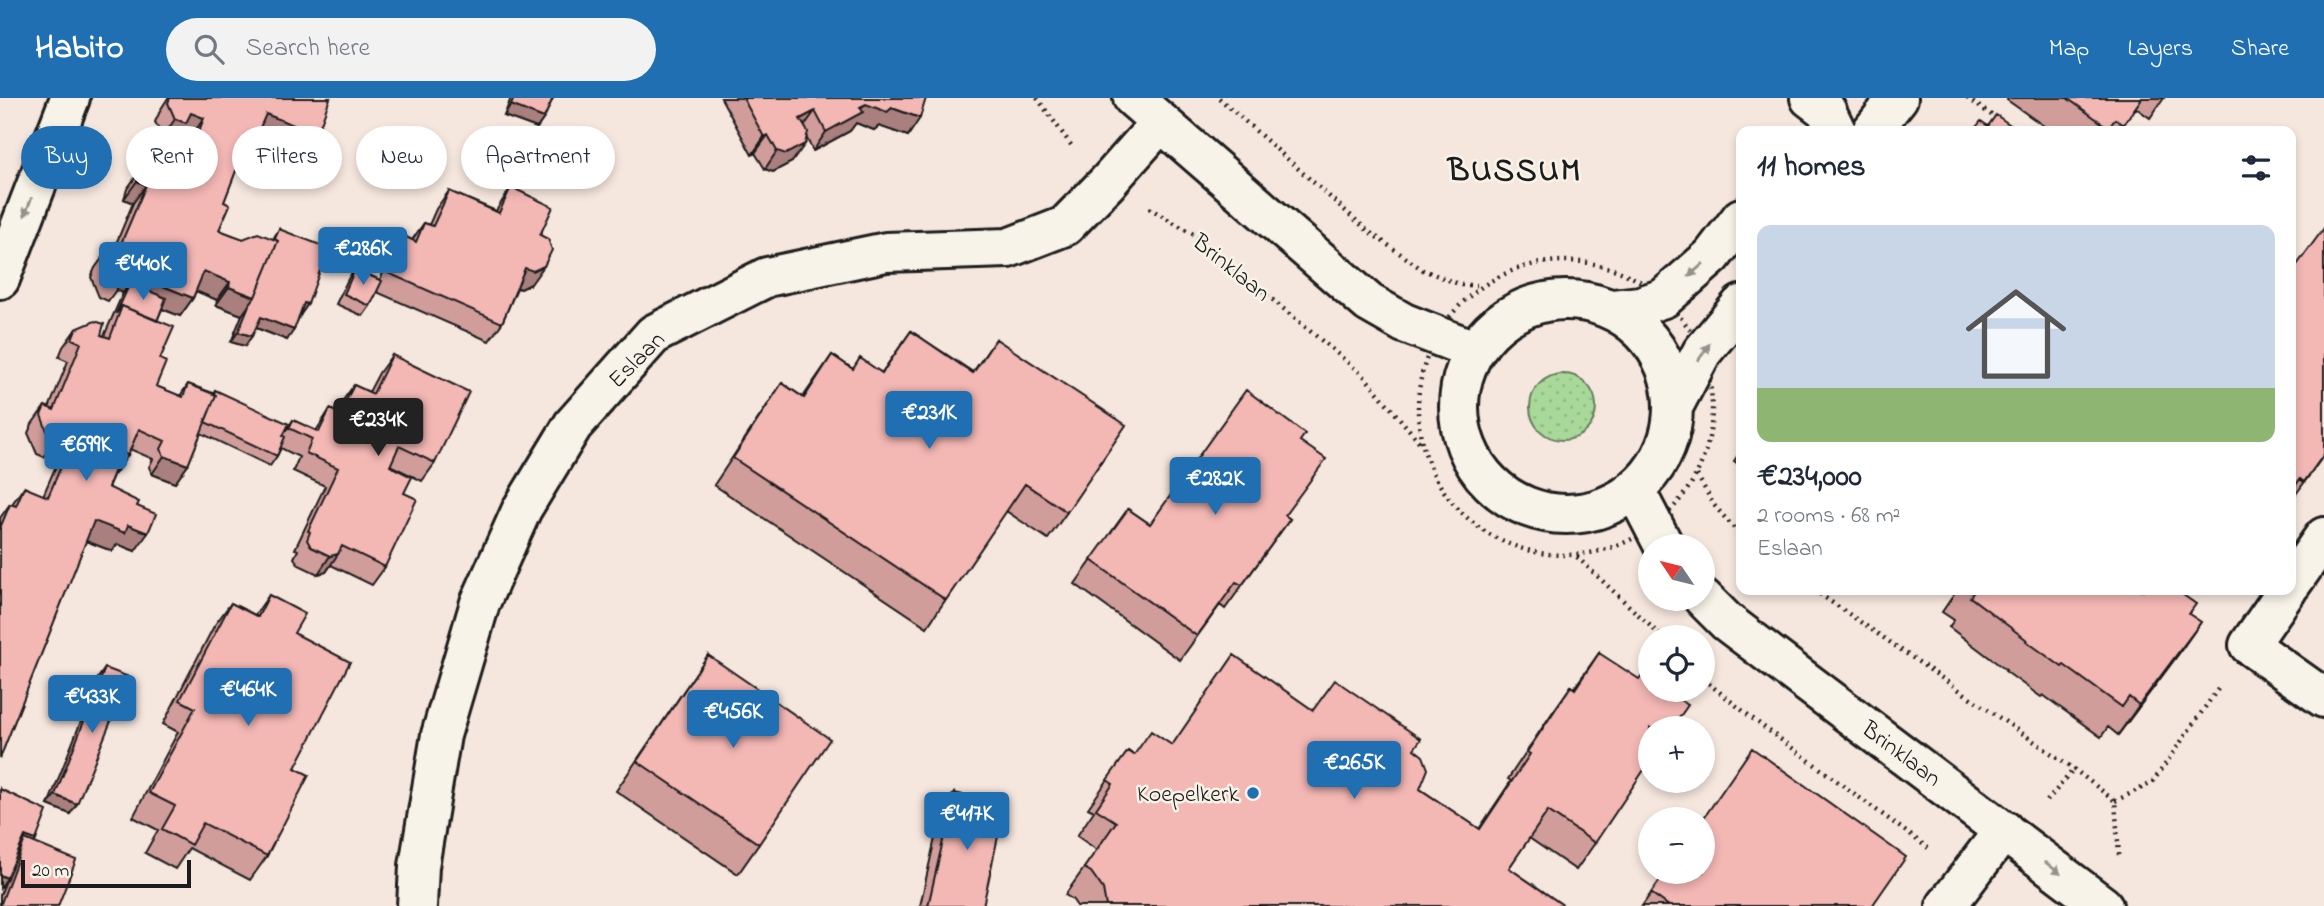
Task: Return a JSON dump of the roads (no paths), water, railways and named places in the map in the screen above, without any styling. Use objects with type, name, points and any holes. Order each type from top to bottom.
[{"type":"street","points":[[0,279],[70,98]]},
{"type":"street","points":[[1876,126],[1898,98]]},
{"type":"street","points":[[1147,110],[1369,303],[1404,323],[1474,351]]},
{"type":"street","name":"Eslaan","points":[[416,906],[419,866],[441,735],[480,604],[522,509],[573,425],[654,334],[766,277],[886,252],[1008,248],[1065,226],[1108,182],[1147,110]]},
{"type":"street","points":[[1614,309],[1640,306],[1664,298],[1712,256],[1736,225]]},
{"type":"street","points":[[1551,300],[1583,300],[1614,309],[1645,333],[1666,366],[1674,405],[1670,436],[1657,466],[1635,490],[1608,507],[1577,515],[1544,513],[1513,502],[1486,480],[1467,451],[1458,417],[1461,383],[1474,351],[1495,326],[1521,308],[1551,300]]},
{"type":"street","points":[[1674,405],[1702,352],[1736,311]]},
{"type":"street","points":[[1635,490],[1658,534]]},
{"type":"street","points":[[2296,577],[2324,537]]},
{"type":"street","points":[[2284,595],[2249,645],[2324,698]]},
{"type":"street","name":"Brinklaan","points":[[1715,610],[1727,622],[2103,906]]},
{"type":"street","points":[[1946,906],[2004,830]]},
{"type":"place","name":"Koepelkerk","points":[[1253,793]]},
{"type":"district","name":"BUSSUM","points":[[1515,169]]}]
